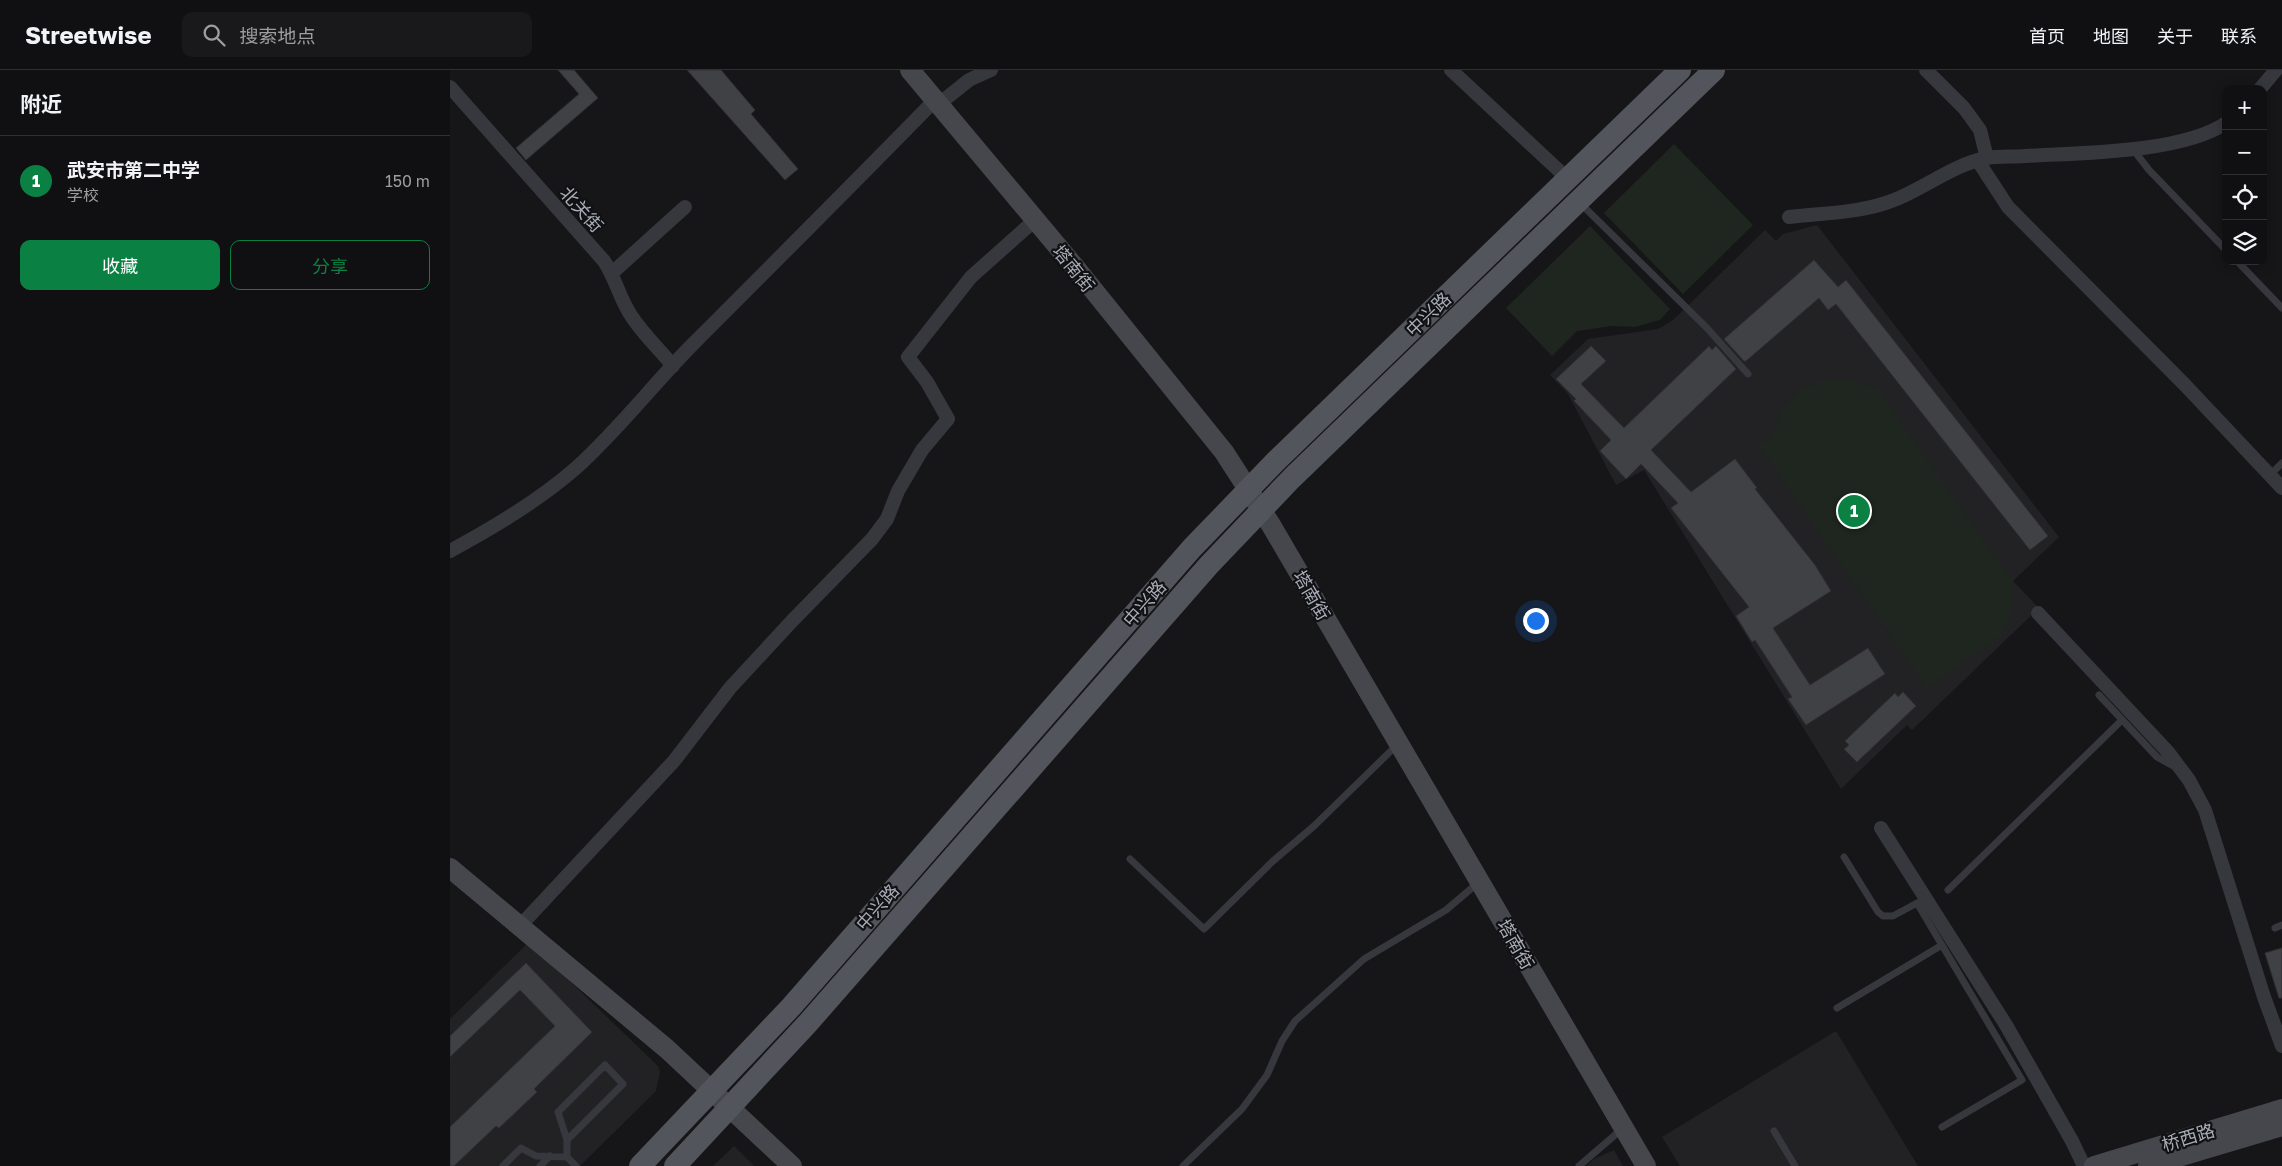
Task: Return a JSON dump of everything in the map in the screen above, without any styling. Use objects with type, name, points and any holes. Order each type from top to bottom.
[{"type":"main road","name":"中兴路","points":[[640,1166],[791,1007],[1192,548],[1248,490],[1680,70]]},
{"type":"main road","name":"中兴路","points":[[675,1166],[808,1023],[1209,564],[1261,510],[1714,70]]},
{"type":"street","name":"塔南街","points":[[910,70],[1224,452],[1261,510],[1646,1166]]},
{"type":"street","points":[[450,551],[490,529],[548,490],[601,444],[673,366],[937,102],[969,80],[991,70]]},
{"type":"street","points":[[1451,70],[1568,179]]},
{"type":"street","points":[[1926,70],[1964,108],[1980,130],[1982,160],[2008,207],[2185,385],[2282,488]]},
{"type":"street","points":[[2263,85],[2276,70]]},
{"type":"street","name":"北关街","points":[[450,88],[604,261],[612,273],[622,299],[633,319],[673,366]]},
{"type":"street","points":[[1789,217],[1870,207],[1892,201],[1982,160],[2131,148],[2197,137],[2222,126]]},
{"type":"street","points":[[612,273],[685,206]]},
{"type":"street","points":[[520,926],[674,761],[730,688],[872,539],[887,519],[898,490],[922,450],[948,419],[927,382],[908,357],[971,277],[1035,220]]},
{"type":"street","points":[[2038,613],[2145,726],[2183,772],[2205,810],[2264,997],[2282,1046]]},
{"type":"street","points":[[1880,828],[2006,1025],[2072,1141],[2084,1166]]},
{"type":"street","points":[[450,868],[667,1049],[792,1166]]},
{"type":"street","name":"桥西路","points":[[2094,1166],[2282,1109]]},
{"type":"street","name":"桥西路","points":[[2148,1166],[2282,1126]]},
{"type":"lane","points":[[2131,148],[2149,170],[2222,246]]},
{"type":"lane","points":[[1578,202],[1707,328],[1748,374]]},
{"type":"lane","points":[[2241,265],[2282,308]]},
{"type":"lane","points":[[2270,475],[2282,463]]},
{"type":"lane","points":[[2099,696],[2157,757],[2183,772]]},
{"type":"lane","points":[[1948,890],[2122,720]]},
{"type":"lane","points":[[1130,859],[1204,929],[1398,744]]},
{"type":"lane","points":[[1844,857],[1878,912],[1883,916],[1893,916],[1917,903],[2022,1080],[1942,1127]]},
{"type":"lane","points":[[1183,1166],[1242,1109],[1267,1075],[1282,1041],[1295,1021],[1364,959],[1446,910],[1479,882]]},
{"type":"lane","points":[[1837,1008],[1942,945]]},
{"type":"lane","points":[[567,1140],[624,1084],[605,1065],[558,1112],[567,1140],[567,1157]]},
{"type":"lane","points":[[1579,1166],[1624,1128]]},
{"type":"lane","points":[[1774,1131],[1795,1166]]},
{"type":"lane","points":[[503,1166],[520,1148],[536,1156],[567,1157],[576,1166]]},
{"type":"lane","points":[[540,1166],[550,1156]]},
{"type":"shaded area","points":[[1674,144],[1753,225],[1683,294],[1604,213]]},
{"type":"shaded area","points":[[1817,225],[2059,537],[2013,581],[2039,608],[1912,730],[1907,725],[1841,789],[1644,470],[1616,485],[1568,394],[1550,375],[1588,339],[1658,329],[1673,320],[1765,230],[1776,241],[1783,234]]},
{"type":"shaded area","points":[[1590,226],[1670,309],[1660,320],[1635,327],[1612,326],[1577,331],[1552,356],[1506,308]]},
{"type":"shaded area","points":[[1844,378],[1856,380],[1879,390],[2011,580],[2012,606],[2008,622],[2000,637],[1927,688],[1758,445],[1771,436],[1783,408],[1797,393],[1819,381]]},
{"type":"shaded area","points":[[529,942],[658,1066],[660,1072],[656,1091],[580,1166],[450,1166],[450,1019]]},
{"type":"shaded area","points":[[1836,1031],[1918,1166],[1680,1166],[1662,1137]]},
{"type":"shaded area","points":[[734,1146],[754,1166],[713,1166]]},
{"type":"shaded area","points":[[1614,1150],[1623,1166],[1586,1166],[1594,1159]]},
{"type":"building","points":[[558,70],[574,70],[598,98],[526,160],[516,148],[579,94]]},
{"type":"building","points":[[687,70],[721,70],[755,110],[751,114],[798,169],[785,180]]},
{"type":"building","points":[[1814,260],[1838,287],[1846,280],[2048,536],[2030,550],[1836,304],[1828,310],[1819,298],[1746,361],[1724,339]]},
{"type":"building","points":[[1591,346],[1606,361],[1581,384],[1624,428],[1709,346],[1712,350],[1716,346],[1736,369],[1651,450],[1691,492],[1735,459],[1757,488],[1755,489],[1815,565],[1831,591],[1773,628],[1810,685],[1868,648],[1885,674],[1806,725],[1788,699],[1792,697],[1755,640],[1752,642],[1736,616],[1749,607],[1671,508],[1678,503],[1641,464],[1626,479],[1600,451],[1611,440],[1556,379]]},
{"type":"building","points":[[1903,692],[1916,706],[1857,762],[1844,749],[1849,745],[1845,741],[1895,693],[1898,697]]},
{"type":"building","points":[[2282,948],[2282,998],[2279,998],[2265,953]]},
{"type":"building","points":[[526,963],[592,1032],[534,1089],[537,1092],[499,1128],[496,1126],[454,1166],[450,1166],[450,1127],[555,1026],[520,990],[450,1057],[450,1036]]},
{"type":"place","name":"武安市第二中学","points":[[1854,511]]}]
